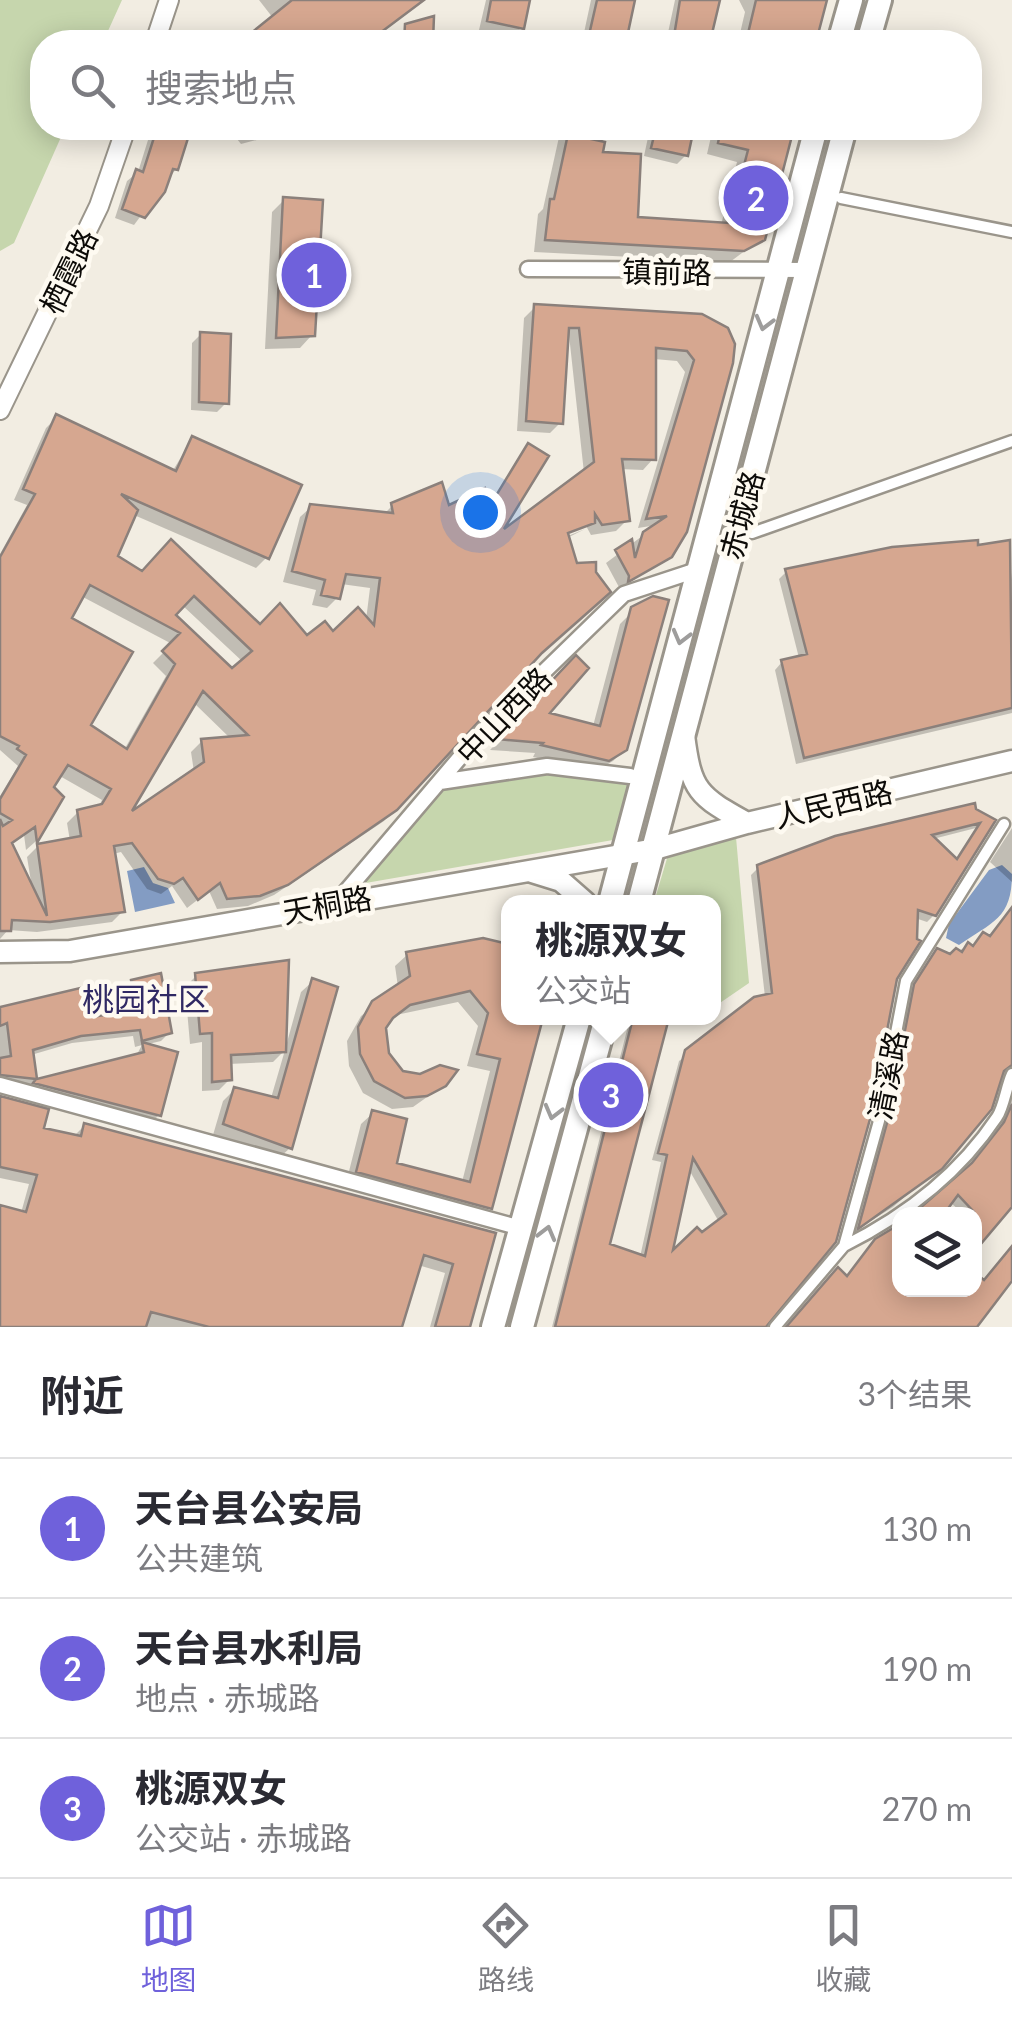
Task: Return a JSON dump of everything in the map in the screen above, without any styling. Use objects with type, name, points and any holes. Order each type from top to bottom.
[{"type":"main road","points":[[842,30],[851,0]]},
{"type":"main road","points":[[871,30],[880,0]]},
{"type":"main road","name":"赤城路","points":[[612,895],[813,140]]},
{"type":"main road","name":"赤城路","points":[[641,895],[842,140]]},
{"type":"main road","points":[[684,734],[690,778],[704,800],[747,823]]},
{"type":"main road","name":"人民西路","points":[[654,849],[747,823],[1012,762]]},
{"type":"main road","name":"天桐路","points":[[0,952],[70,951],[654,849]]},
{"type":"main road","points":[[525,871],[561,882],[576,895]]},
{"type":"main road","points":[[493,1327],[576,1025]]},
{"type":"main road","points":[[522,1327],[604,1025]]},
{"type":"street","points":[[158,30],[169,0]]},
{"type":"street","name":"栖霞路","points":[[0,410],[100,206],[122,140]]},
{"type":"street","points":[[841,198],[1012,232]]},
{"type":"street","name":"镇前路","points":[[528,268],[805,270]]},
{"type":"street","points":[[752,533],[1012,440]]},
{"type":"street","name":"中山西路","points":[[337,902],[480,735],[624,594],[700,569]]},
{"type":"street","points":[[440,782],[547,766],[630,776]]},
{"type":"street","name":"清溪路","points":[[775,1327],[844,1246],[879,1121],[906,981],[1004,824]]},
{"type":"street","points":[[844,1246],[916,1204],[958,1165],[1001,1113],[1001,1098],[1012,1074]]},
{"type":"street","points":[[0,1085],[521,1228]]},
{"type":"green space","points":[[0,0],[122,0],[108,30],[30,30],[30,140],[60,140],[14,243],[0,251]]},
{"type":"green space","points":[[547,766],[630,776],[613,840],[354,885],[440,782]]},
{"type":"green space","points":[[735,826],[749,983],[721,1002],[721,895],[656,895],[671,845]]},
{"type":"water","points":[[1002,865],[1012,874],[1011,889],[998,918],[959,945],[946,938],[949,924],[989,870]]},
{"type":"water","points":[[144,867],[153,883],[168,888],[175,903],[135,912],[127,871]]},
{"type":"building","points":[[292,0],[424,0],[384,30],[255,30]]},
{"type":"building","points":[[491,0],[530,0],[524,29],[487,21]]},
{"type":"building","points":[[597,0],[635,0],[629,30],[590,30]]},
{"type":"building","points":[[680,0],[720,0],[713,30],[675,30]]},
{"type":"building","points":[[756,0],[827,0],[819,30],[749,30]]},
{"type":"building","points":[[434,16],[433,30],[405,30],[405,24]]},
{"type":"building","points":[[153,140],[187,140],[178,170],[173,169],[165,192],[145,218],[122,209],[136,169],[143,172]]},
{"type":"building","points":[[567,140],[596,140],[605,142],[603,152],[641,154],[638,217],[729,223],[748,150],[718,143],[791,140],[765,240],[744,251],[545,240],[550,199],[554,199]]},
{"type":"building","points":[[653,140],[691,140],[688,156],[651,148]]},
{"type":"building","points":[[283,197],[323,200],[315,336],[276,338]]},
{"type":"building","points":[[534,304],[702,314],[728,328],[735,344],[687,532],[672,557],[628,582],[629,576],[615,550],[632,539],[635,558],[643,532],[667,516],[646,519],[694,360],[687,351],[656,348],[656,460],[622,459],[630,521],[602,525],[595,514],[595,523],[568,533],[577,563],[596,562],[596,572],[611,592],[542,653],[397,810],[288,885],[260,896],[227,899],[220,883],[198,900],[183,878],[174,884],[158,879],[132,843],[114,846],[125,912],[50,922],[12,920],[11,931],[0,931],[0,819],[3,826],[12,820],[0,813],[0,799],[26,755],[17,749],[19,746],[0,736],[0,557],[35,494],[23,489],[56,414],[176,471],[192,436],[302,485],[269,559],[121,494],[138,510],[118,556],[142,571],[171,539],[260,624],[280,603],[307,635],[325,621],[333,631],[358,607],[374,625],[380,578],[346,574],[340,599],[321,595],[325,580],[292,571],[310,504],[393,513],[391,503],[442,482],[449,505],[485,488],[491,504],[528,443],[549,456],[504,529],[594,462],[579,328],[569,328],[563,424],[526,421]],"holes":[[[90,585],[180,633],[162,651],[175,664],[127,749],[91,725],[133,652],[72,618]],[[194,596],[252,651],[232,668],[176,615]],[[203,691],[248,735],[201,739],[204,762],[132,811]],[[68,765],[111,789],[102,804],[77,810],[81,836],[37,844],[47,916],[12,843],[35,827],[37,843],[64,797],[54,787]]]},
{"type":"building","points":[[200,332],[231,334],[229,404],[199,402]]},
{"type":"building","points":[[978,540],[978,545],[1010,540],[1012,708],[804,758],[781,660],[807,654],[785,569],[892,547]]},
{"type":"building","points":[[653,596],[669,600],[627,750],[609,761],[543,743],[497,739],[576,655],[589,668],[550,713],[600,726],[631,607]]},
{"type":"building","points":[[975,803],[976,809],[996,820],[936,916],[918,910],[917,939],[921,941],[897,979],[870,1119],[836,1242],[766,1327],[555,1327],[631,1025],[667,1025],[610,1244],[645,1256],[667,1155],[658,1153],[685,1050],[754,997],[772,993],[757,865],[835,836]],"holes":[[[980,823],[957,859],[932,835]],[[693,1158],[726,1214],[702,1232],[697,1227],[673,1250]]]},
{"type":"building","points":[[1012,907],[1012,1065],[1004,1071],[992,1109],[942,1169],[858,1229],[887,1123],[914,984],[937,948],[950,954],[956,948],[962,952],[968,942],[973,946],[983,932],[990,936]]},
{"type":"building","points":[[483,938],[501,942],[501,1025],[541,1025],[492,1209],[356,1172],[372,1110],[407,1119],[397,1163],[470,1182],[500,1059],[477,1054],[488,1013],[470,991],[410,1005],[386,1028],[389,1053],[403,1071],[420,1074],[440,1065],[458,1070],[446,1086],[427,1096],[405,1098],[374,1081],[360,1054],[358,1027],[372,1001],[410,976],[406,952]]},
{"type":"building","points":[[289,960],[286,1052],[231,1055],[232,1080],[212,1082],[212,1033],[200,1034],[195,973]]},
{"type":"building","points":[[161,973],[172,1033],[142,1041],[140,1030],[81,1036],[33,1050],[37,1079],[144,1052],[142,1042],[178,1052],[161,1116],[33,1083],[36,1079],[0,1075],[0,1058],[11,1056],[7,1023],[0,1026],[0,1007],[93,985],[98,1016],[136,1010],[131,980]]},
{"type":"building","points":[[312,978],[338,987],[292,1149],[223,1124],[234,1087],[278,1098]]},
{"type":"building","points":[[0,1096],[49,1109],[44,1128],[81,1136],[84,1123],[496,1233],[470,1327],[435,1327],[453,1264],[424,1255],[402,1327],[209,1327],[151,1312],[146,1327],[0,1327],[0,1205],[26,1212],[37,1175],[0,1167]]},
{"type":"building","points":[[1012,1104],[1012,1207],[982,1243],[982,1207],[969,1207],[958,1195],[949,1207],[921,1207],[972,1163],[1004,1122]]},
{"type":"building","points":[[892,1229],[892,1297],[982,1297],[982,1278],[1012,1246],[1012,1281],[977,1327],[786,1327],[838,1267],[847,1276],[875,1239]]},
{"type":"place","name":"天台县水利局","points":[[756,198]]},
{"type":"place","name":"天台县公安局","points":[[314,275]]},
{"type":"place","name":"桃源双女","points":[[611,1095]]},
{"type":"district","name":"桃园社区","points":[[146,998]]}]
